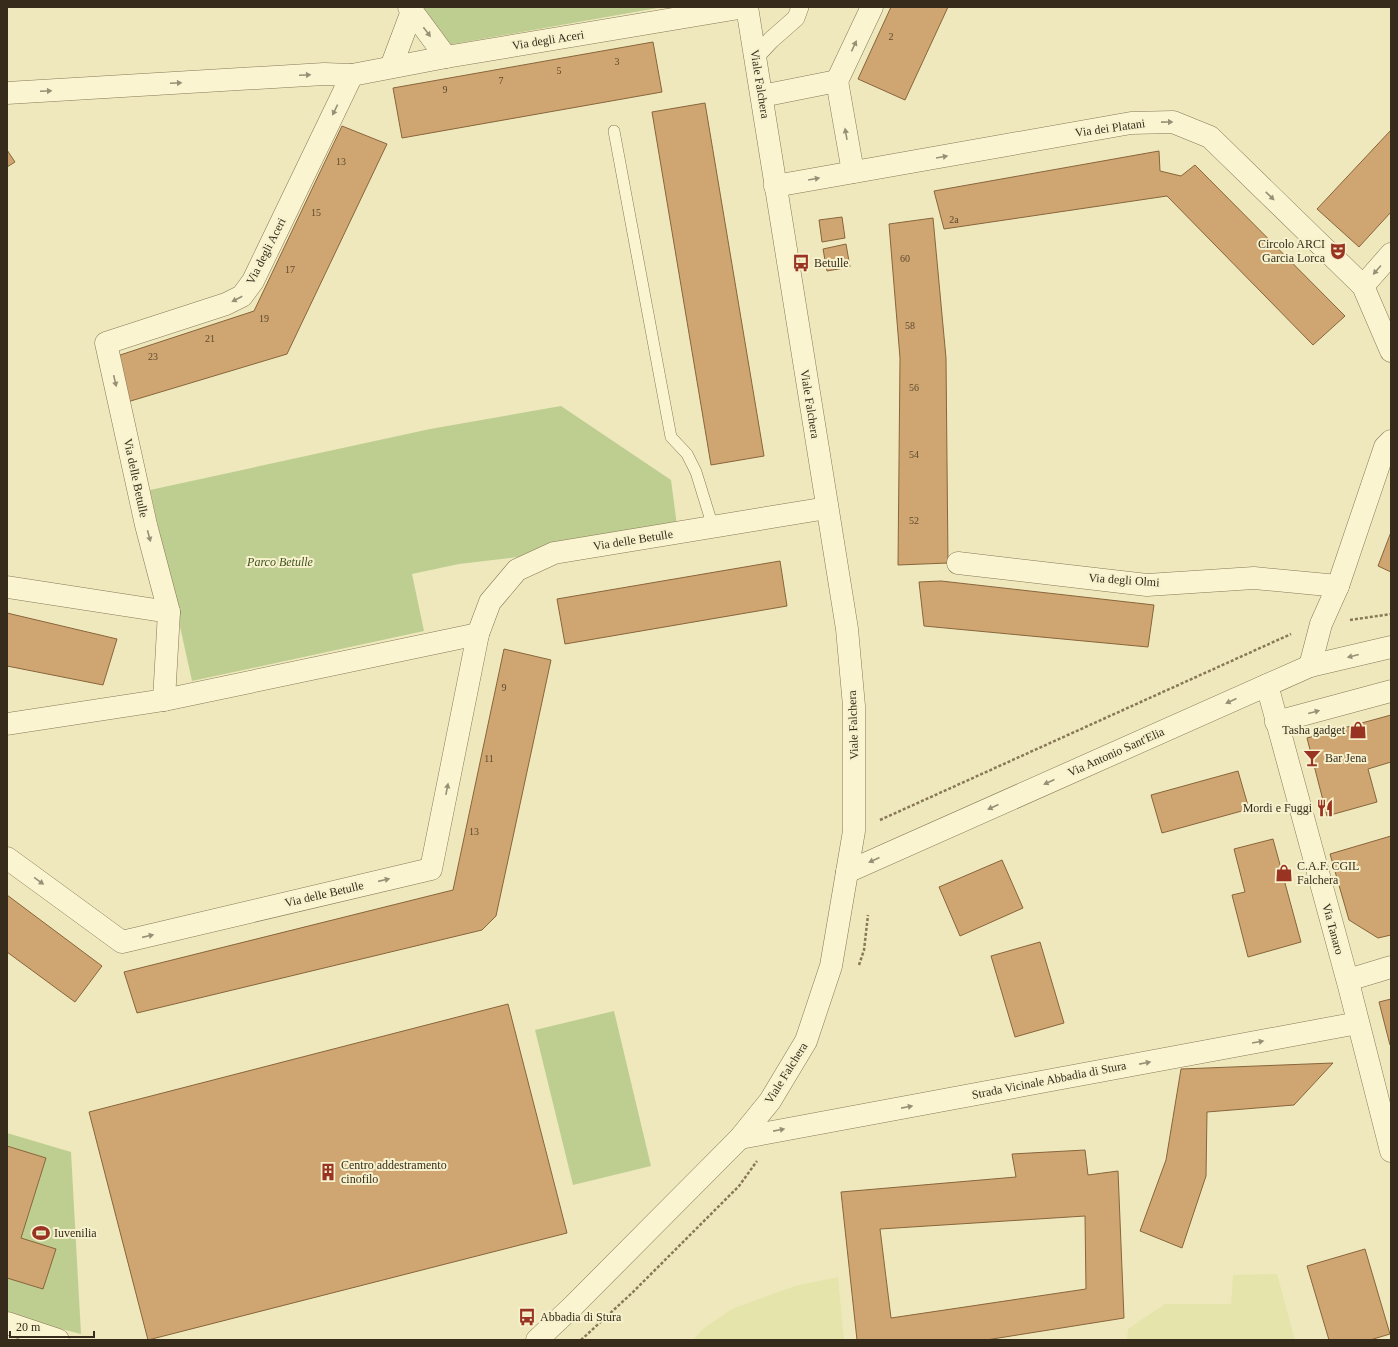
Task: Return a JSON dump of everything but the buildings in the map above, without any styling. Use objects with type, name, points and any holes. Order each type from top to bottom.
[{"type":"street","name":"Viale Falchera","points":[[537,1340],[573,1306],[740,1138],[770,1101],[806,1041],[831,966],[854,831],[854,706],[847,630],[775,186],[756,56],[746,7]]},
{"type":"street","name":"Via degli Aceri","points":[[7,93],[324,74],[352,75],[446,57],[746,7]]},
{"type":"street","points":[[756,56],[771,40],[796,18],[800,7]]},
{"type":"street","points":[[853,172],[837,81],[872,7]]},
{"type":"street","points":[[410,9],[446,57]]},
{"type":"street","points":[[390,67],[410,9]]},
{"type":"street","name":"Via degli Aceri","points":[[106,343],[226,304],[242,296],[253,281],[352,75]]},
{"type":"street","points":[[762,96],[837,81]]},
{"type":"street","name":"Via dei Platani","points":[[775,186],[1131,123],[1173,122],[1210,137],[1363,286],[1391,351]]},
{"type":"street","points":[[1363,286],[1391,254]]},
{"type":"street","name":"Via delle Betulle","points":[[106,343],[146,525],[169,612],[164,700]]},
{"type":"street","points":[[1310,666],[1321,624],[1338,586],[1385,447],[1391,441]]},
{"type":"street","name":"Via delle Betulle","points":[[7,858],[122,942],[431,868],[478,634],[490,602],[517,570],[554,553],[827,508]]},
{"type":"street","name":"Via degli Olmi","points":[[958,563],[1148,585],[1254,578],[1338,586]]},
{"type":"street","points":[[7,587],[169,612]]},
{"type":"street","points":[[10,730],[164,700],[478,634]]},
{"type":"street","name":"Via Antonio Sant'Elia","points":[[847,872],[1310,666],[1391,647]]},
{"type":"street","name":"Via Tanaro","points":[[1267,685],[1348,980],[1391,1151]]},
{"type":"street","points":[[1276,722],[1391,691]]},
{"type":"street","points":[[1348,980],[1391,967]]},
{"type":"street","name":"Strada Vicinale Abbadia di Stura","points":[[740,1138],[1358,1022]]},
{"type":"street","points":[[7,1323],[58,1340]]},
{"type":"lane","points":[[614,131],[671,436],[687,454],[696,472],[713,527]]},
{"type":"path","points":[[1349,621],[1391,614]]},
{"type":"path","points":[[880,820],[1294,632]]},
{"type":"path","points":[[581,1340],[632,1293],[739,1186],[762,1155]]},
{"type":"shaded area","points":[[1277,1274],[1295,1340],[1127,1340],[1128,1329],[1165,1304],[1231,1304],[1233,1275]]},
{"type":"shaded area","points":[[838,1277],[844,1340],[693,1340],[704,1328],[732,1309],[795,1286]]},
{"type":"green space","points":[[420,7],[663,7],[448,45]]},
{"type":"green space","name":"Parco Betulle","points":[[561,406],[671,480],[678,533],[554,553],[459,564],[412,574],[424,631],[192,681],[150,490],[430,429]]},
{"type":"green space","points":[[614,1011],[651,1166],[573,1185],[535,1030]]},
{"type":"green space","name":"Iuvenilia","points":[[7,1133],[71,1152],[81,1334],[7,1315]]},
{"type":"place","name":"Circolo ARCI Garcia Lorca","points":[[1338,251]]},
{"type":"place","name":"Betulle","points":[[801,263]]},
{"type":"place","name":"Tasha gadget","points":[[1358,730]]},
{"type":"place","name":"Bar Jena","points":[[1312,758]]},
{"type":"place","name":"Mordi e Fuggi","points":[[1325,808]]},
{"type":"place","name":"C.A.F. CGIL Falchera","points":[[1284,873]]},
{"type":"place","name":"Centro addestramento cinofilo","points":[[328,1172]]},
{"type":"place","name":"Iuvenilia","points":[[41,1233]]},
{"type":"place","name":"Abbadia di Stura","points":[[527,1317]]}]
